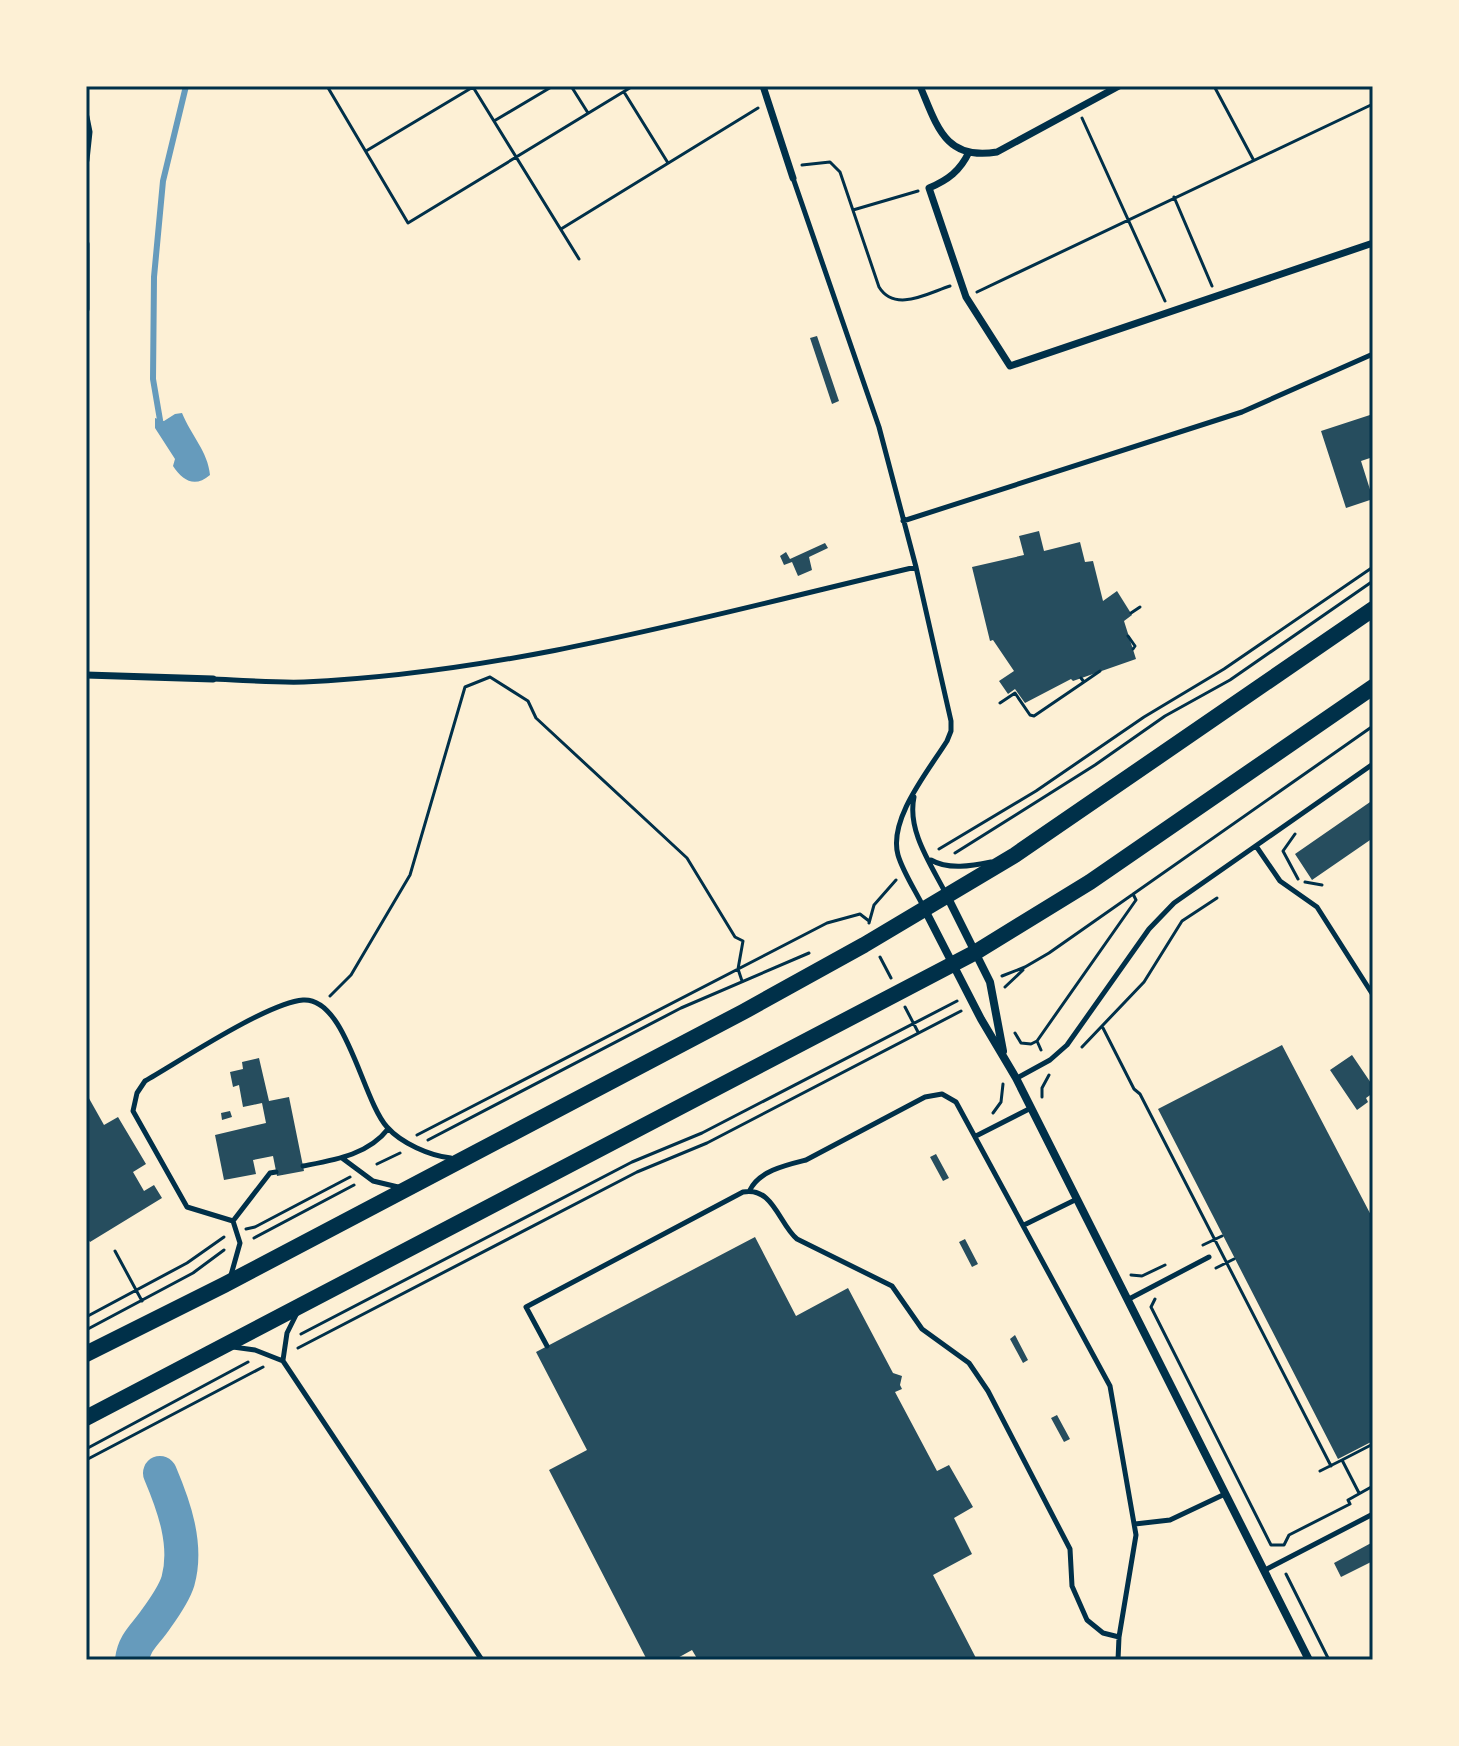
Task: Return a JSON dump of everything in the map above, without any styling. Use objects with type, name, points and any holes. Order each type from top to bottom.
[{"type":"main road","points":[[86,1354],[224,1285],[764,1000],[925,910],[1015,855],[1373,609]]},
{"type":"main road","points":[[86,1418],[976,952],[1090,882],[1373,687]]},
{"type":"street","points":[[763,86],[792,174]]},
{"type":"street","points":[[920,86],[943,137],[959,149],[982,154],[997,152],[1119,86]]},
{"type":"street","points":[[86,117],[89,141],[86,160]]},
{"type":"street","points":[[969,152],[959,170],[929,188],[966,297],[1010,366],[1373,243]]},
{"type":"street","points":[[86,244],[86,309]]},
{"type":"street","points":[[86,675],[213,679]]},
{"type":"street","points":[[947,896],[976,952],[993,994],[1004,1056]]},
{"type":"street","points":[[925,910],[981,1019],[1016,1078],[1309,1660]]},
{"type":"lane","points":[[792,174],[879,427],[916,567],[951,721],[951,731],[906,807],[898,829],[898,857],[925,910]]},
{"type":"lane","points":[[903,521],[1242,412],[1373,354]]},
{"type":"lane","points":[[213,679],[300,682],[501,660],[564,649],[916,567]]},
{"type":"lane","points":[[1016,1078],[1050,1060],[1067,1045],[1160,916],[1191,890],[1373,764]]},
{"type":"lane","points":[[915,791],[913,821],[947,896]]},
{"type":"lane","points":[[1256,846],[1280,881],[1317,907],[1373,995]]},
{"type":"lane","points":[[928,857],[938,864],[961,866],[988,863],[1015,855]]},
{"type":"lane","points":[[233,1221],[187,1207],[133,1111],[137,1093],[145,1081],[259,1016],[298,1000],[311,1000],[322,1005],[340,1027],[378,1116],[388,1129],[414,1146],[450,1158],[468,1156]]},
{"type":"lane","points":[[750,1190],[755,1180],[786,1165],[806,1160],[936,1094],[952,1099],[970,1125],[1108,1381],[1135,1524],[1135,1544],[1118,1660]]},
{"type":"lane","points":[[976,1136],[1031,1108]]},
{"type":"lane","points":[[303,1166],[342,1158],[372,1144],[388,1129]]},
{"type":"lane","points":[[342,1158],[373,1181],[410,1186]]},
{"type":"lane","points":[[233,1221],[270,1173],[276,1172]]},
{"type":"lane","points":[[547,1346],[526,1307],[743,1192],[750,1190],[768,1199],[787,1230],[797,1239],[892,1286],[922,1329],[973,1367],[1070,1549],[1072,1586],[1087,1620],[1103,1633],[1119,1637]]},
{"type":"lane","points":[[1024,1225],[1077,1199]]},
{"type":"lane","points":[[224,1285],[232,1273],[239,1251],[240,1243],[233,1221]]},
{"type":"lane","points":[[1129,1299],[1209,1257]]},
{"type":"lane","points":[[281,1359],[291,1323],[304,1305]]},
{"type":"lane","points":[[224,1347],[245,1348],[281,1359],[482,1660]]},
{"type":"lane","points":[[1135,1524],[1170,1520],[1226,1494]]},
{"type":"lane","points":[[1265,1570],[1373,1514]]},
{"type":"path","points":[[327,86],[408,223],[633,86]]},
{"type":"path","points":[[494,121],[553,86]]},
{"type":"path","points":[[571,86],[588,114]]},
{"type":"path","points":[[1214,86],[1253,159]]},
{"type":"path","points":[[366,151],[473,87],[579,259]]},
{"type":"path","points":[[624,92],[668,163]]},
{"type":"path","points":[[561,229],[768,102]]},
{"type":"path","points":[[966,297],[1373,104]]},
{"type":"path","points":[[1077,108],[1170,311]]},
{"type":"path","points":[[792,174],[821,161],[836,165],[879,287],[890,300],[911,299],[961,282]]},
{"type":"path","points":[[853,210],[929,188]]},
{"type":"path","points":[[1174,197],[1217,296]]},
{"type":"path","points":[[936,851],[1036,791],[1144,717],[1224,669],[1373,567]]},
{"type":"path","points":[[947,858],[1095,765],[1165,716],[1230,680],[1373,581]]},
{"type":"path","points":[[1131,613],[1140,607]]},
{"type":"path","points":[[1128,636],[1135,646],[1133,649]]},
{"type":"path","points":[[322,1005],[351,975],[410,875],[465,687],[490,677],[501,660]]},
{"type":"path","points":[[1000,703],[1015,693],[1030,715],[1034,716],[1100,671]]},
{"type":"path","points":[[490,677],[528,701],[536,718],[687,858],[735,937],[743,941],[738,969],[743,982]]},
{"type":"path","points":[[1002,989],[1025,967],[1373,726]]},
{"type":"path","points":[[1296,832],[1283,851],[1287,862],[1299,880],[1322,885]]},
{"type":"path","points":[[405,1141],[827,923],[860,914],[869,921],[874,905],[892,885]]},
{"type":"path","points":[[1014,1030],[1021,1043],[1037,1041],[1136,900],[1133,894]]},
{"type":"path","points":[[1080,1049],[1144,982],[1182,921],[1217,898]]},
{"type":"path","points":[[377,1164],[681,1008],[814,951]]},
{"type":"path","points":[[1002,976],[1025,967]]},
{"type":"path","points":[[284,1343],[632,1162],[702,1133],[959,1000]]},
{"type":"path","points":[[86,1460],[637,1172],[707,1143],[968,1008]]},
{"type":"path","points":[[914,1023],[919,1033]]},
{"type":"path","points":[[1103,1028],[1331,1466]]},
{"type":"path","points":[[1037,1041],[1042,1053],[1057,1070],[1044,1081],[1042,1096]]},
{"type":"path","points":[[970,1125],[999,1107],[1003,1095],[1002,1082]]},
{"type":"path","points":[[255,1227],[346,1180]]},
{"type":"path","points":[[254,1238],[354,1185]]},
{"type":"path","points":[[86,1317],[187,1263],[228,1234]]},
{"type":"path","points":[[1193,1250],[1222,1236]]},
{"type":"path","points":[[86,1330],[193,1273],[229,1246]]},
{"type":"path","points":[[115,1251],[142,1301]]},
{"type":"path","points":[[1130,1275],[1142,1276],[1174,1260]]},
{"type":"path","points":[[1153,1286],[1159,1297],[1151,1307],[1329,1660]]},
{"type":"path","points":[[86,1449],[265,1353]]},
{"type":"path","points":[[1320,1471],[1373,1444]]},
{"type":"path","points":[[1342,1460],[1359,1493]]},
{"type":"path","points":[[1271,1545],[1284,1545],[1289,1535],[1350,1504],[1348,1500],[1373,1486]]},
{"type":"water","points":[[182,413],[209,467],[210,475],[199,481],[185,479],[177,471],[173,466],[175,459],[155,428],[155,418],[164,421]]},
{"type":"building","points":[[817,336],[839,401],[832,404],[810,338]]},
{"type":"building","points":[[1373,414],[1373,457],[1361,461],[1373,499],[1346,508],[1321,431]]},
{"type":"building","points":[[1039,531],[1044,551],[1080,542],[1085,562],[1093,561],[1103,601],[1117,591],[1132,615],[1124,621],[1136,659],[1073,681],[1071,679],[1025,703],[1015,689],[1008,694],[999,681],[1014,671],[993,640],[990,641],[972,567],[1024,555],[1019,536]]},
{"type":"building","points":[[825,543],[828,548],[809,557],[812,570],[798,576],[792,562],[784,565],[780,556],[786,552],[790,559]]},
{"type":"building","points":[[1373,800],[1373,838],[1312,880],[1295,854]]},
{"type":"building","points":[[1282,1045],[1373,1219],[1373,1441],[1338,1459],[1158,1109]]},
{"type":"building","points":[[1352,1055],[1373,1086],[1370,1089],[1373,1093],[1366,1098],[1368,1102],[1357,1110],[1330,1070]]},
{"type":"building","points":[[259,1058],[269,1101],[289,1097],[304,1171],[277,1176],[273,1156],[253,1160],[256,1174],[224,1180],[215,1135],[266,1123],[262,1103],[243,1107],[239,1085],[233,1087],[230,1072],[243,1069],[242,1062]]},
{"type":"building","points":[[86,1093],[104,1125],[118,1117],[146,1164],[133,1172],[144,1191],[154,1185],[162,1198],[90,1242],[86,1236]]},
{"type":"building","points":[[230,1111],[232,1117],[222,1120],[221,1113]]},
{"type":"building","points":[[936,1154],[949,1178],[943,1181],[930,1157]]},
{"type":"building","points":[[755,1237],[796,1316],[848,1288],[893,1373],[902,1376],[902,1389],[895,1392],[937,1471],[949,1465],[973,1507],[954,1518],[972,1554],[933,1575],[977,1660],[698,1660],[692,1650],[674,1660],[642,1660],[646,1658],[549,1470],[587,1450],[536,1352]]},
{"type":"building","points":[[965,1239],[978,1264],[972,1267],[959,1242]]},
{"type":"building","points":[[1015,1335],[1028,1360],[1023,1363],[1010,1339]]},
{"type":"building","points":[[1057,1415],[1070,1439],[1064,1442],[1051,1418]]},
{"type":"building","points":[[1373,1542],[1373,1561],[1341,1577],[1334,1563]]},
{"type":"waterway","points":[[160,420],[153,379],[154,277],[163,181],[186,86]]},
{"type":"waterway","points":[[132,1660],[138,1643],[174,1591],[181,1567],[178,1526],[160,1473]]}]
